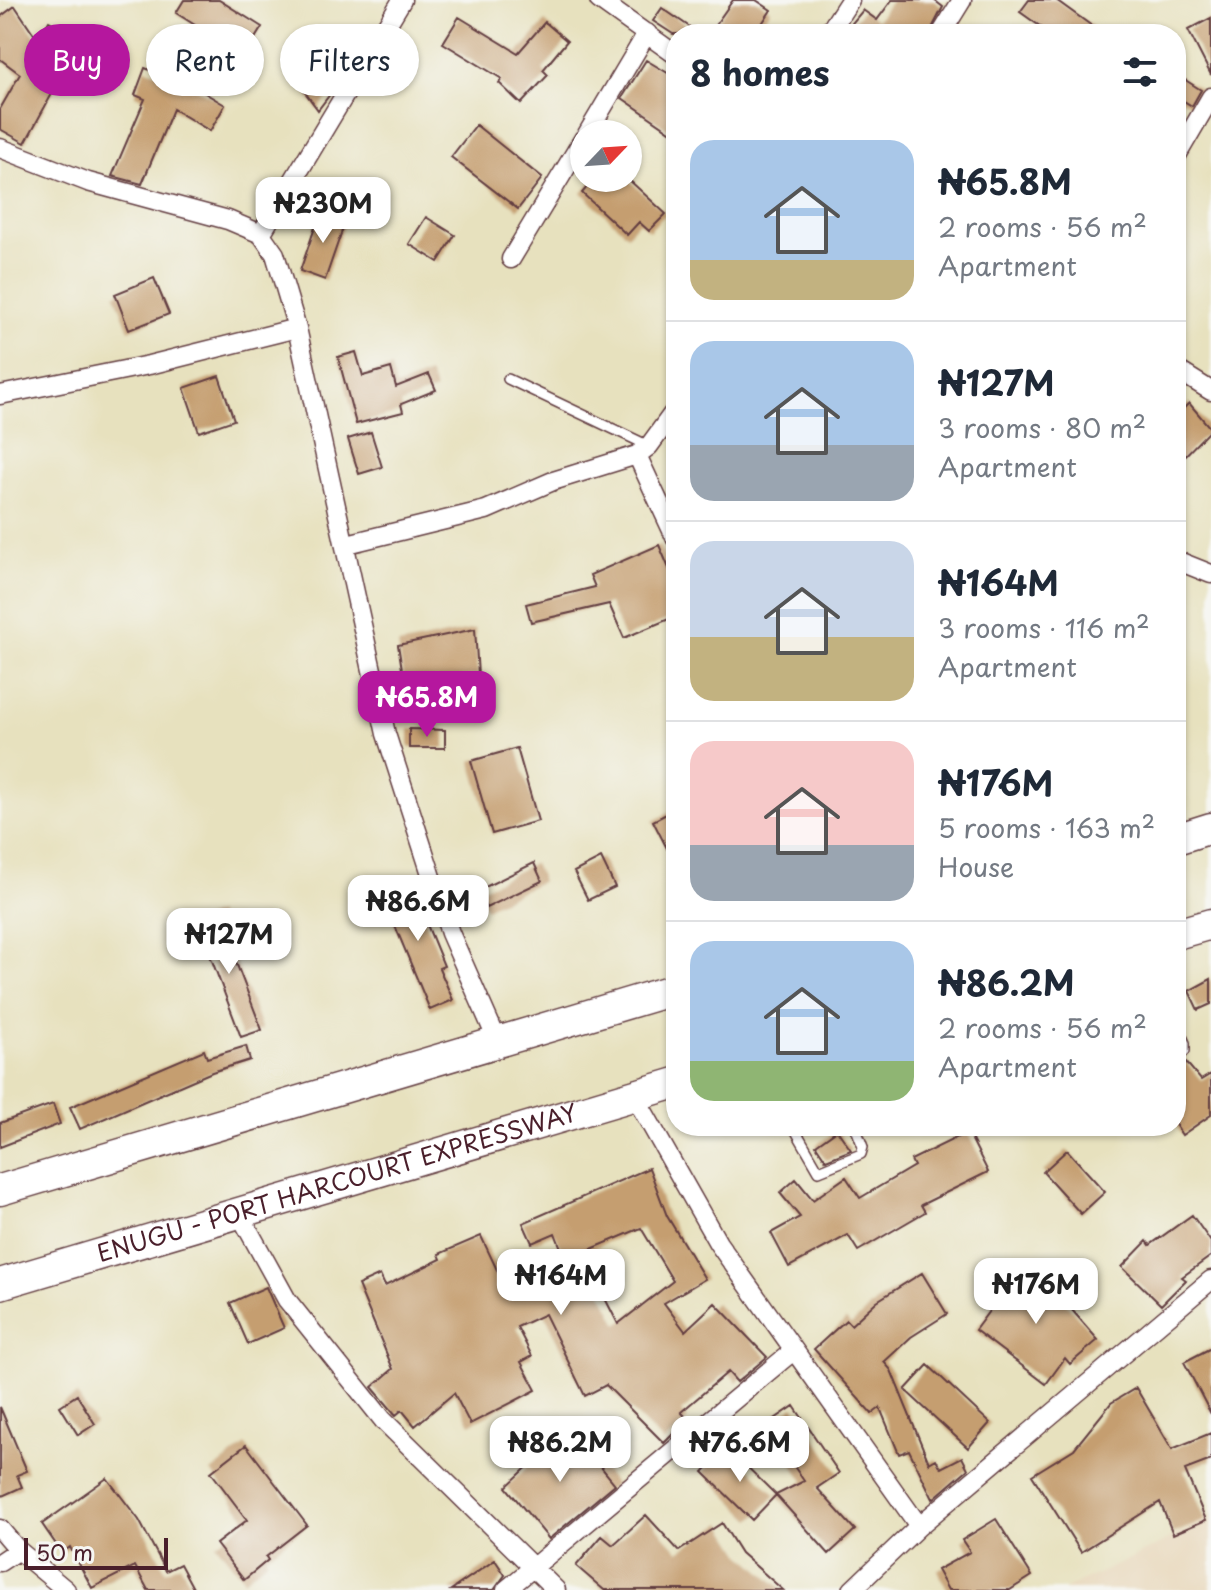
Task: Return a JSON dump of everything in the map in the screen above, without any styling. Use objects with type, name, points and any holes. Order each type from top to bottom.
[{"type":"highway","points":[[1186,836],[1211,828]]},
{"type":"highway","points":[[1186,931],[1211,924]]},
{"type":"highway","points":[[0,1190],[666,992]]},
{"type":"highway","name":"ENUGU - PORT HARCOURT EXPRESSWAY","points":[[0,1284],[666,1086]]},
{"type":"street","points":[[261,234],[402,0]]},
{"type":"street","points":[[599,0],[666,47]]},
{"type":"street","points":[[834,24],[850,0]]},
{"type":"street","points":[[947,24],[962,0]]},
{"type":"street","points":[[595,120],[647,33]]},
{"type":"street","points":[[1186,140],[1211,97]]},
{"type":"street","points":[[0,148],[88,182],[228,220],[261,234],[275,254],[297,328],[347,544],[386,734],[450,933],[498,1042]]},
{"type":"street","points":[[511,259],[570,161]]},
{"type":"street","points":[[0,395],[149,365],[297,328]]},
{"type":"street","points":[[1186,375],[1211,391]]},
{"type":"street","points":[[347,544],[486,510],[553,481],[643,450],[666,421]]},
{"type":"street","points":[[643,450],[666,512]]},
{"type":"street","points":[[1186,564],[1211,574]]},
{"type":"street","points":[[634,1095],[718,1243],[919,1526]]},
{"type":"street","points":[[239,1213],[287,1300],[374,1409],[449,1487],[536,1567],[556,1590]]},
{"type":"street","points":[[852,1590],[919,1526],[1211,1280]]},
{"type":"street","points":[[506,1590],[793,1351]]},
{"type":"street","points":[[0,1529],[18,1550],[66,1590]]},
{"type":"street","points":[[0,1562],[18,1550]]},
{"type":"lane","points":[[508,379],[643,450]]},
{"type":"lane","points":[[799,1136],[819,1171],[861,1154],[863,1147],[859,1136]]},
{"type":"shaded area","points":[[1211,1516],[1211,1590],[1063,1590],[1153,1548]]},
{"type":"building","points":[[184,0],[219,0],[257,24],[193,24],[176,13]]},
{"type":"building","points":[[733,0],[756,0],[771,10],[762,24],[716,24]]},
{"type":"building","points":[[892,0],[934,0],[943,7],[934,24],[851,24],[863,10],[877,20]]},
{"type":"building","points":[[1029,0],[1056,0],[1089,24],[1037,24],[1020,12]]},
{"type":"building","points":[[15,6],[27,24],[24,24],[24,96],[51,96],[25,143],[0,129],[0,109],[20,74],[0,59],[0,17]]},
{"type":"building","points":[[662,8],[685,24],[666,24],[666,29],[653,21]]},
{"type":"building","points":[[459,17],[518,53],[545,22],[567,41],[543,70],[548,75],[521,104],[499,83],[502,79],[443,43]]},
{"type":"building","points":[[1211,18],[1211,75],[1188,30]]},
{"type":"building","points":[[646,60],[666,72],[666,128],[622,98]]},
{"type":"building","points":[[145,68],[146,96],[210,96],[225,105],[210,131],[173,109],[142,184],[112,176],[145,99],[135,95]]},
{"type":"building","points":[[1186,80],[1201,90],[1192,106],[1186,102]]},
{"type":"building","points":[[308,96],[329,96],[318,110]]},
{"type":"building","points":[[476,125],[542,178],[518,209],[451,157]]},
{"type":"building","points":[[642,192],[666,214],[649,231],[639,222],[627,235],[582,193]]},
{"type":"building","points":[[321,210],[346,219],[325,280],[300,271]]},
{"type":"building","points":[[426,217],[455,235],[438,262],[409,244]]},
{"type":"building","points":[[154,278],[169,314],[129,330],[115,294]]},
{"type":"building","points":[[356,352],[363,376],[391,368],[396,387],[429,374],[436,390],[401,404],[403,412],[356,424],[338,357]]},
{"type":"building","points":[[219,376],[234,420],[199,432],[184,388]]},
{"type":"building","points":[[1189,403],[1211,429],[1186,455],[1186,406]]},
{"type":"building","points":[[371,432],[382,467],[359,474],[348,439]]},
{"type":"building","points":[[659,545],[666,561],[666,620],[624,638],[609,604],[531,622],[526,604],[595,587],[590,575]]},
{"type":"building","points":[[475,629],[478,675],[405,687],[398,645]]},
{"type":"building","points":[[409,729],[445,730],[445,748],[409,748]]},
{"type":"building","points":[[517,748],[538,821],[492,834],[471,761]]},
{"type":"building","points":[[666,814],[666,846],[653,821]]},
{"type":"building","points":[[601,858],[615,887],[588,900],[574,872]]},
{"type":"building","points":[[534,863],[542,881],[486,908],[477,891]]},
{"type":"building","points":[[409,881],[444,966],[439,968],[453,1000],[430,1010],[381,892]]},
{"type":"building","points":[[217,913],[262,1030],[241,1037],[197,921]]},
{"type":"building","points":[[1211,979],[1211,1004],[1198,1010],[1189,991]]},
{"type":"building","points":[[246,1046],[250,1060],[212,1072],[80,1129],[70,1107],[204,1050],[207,1058]]},
{"type":"building","points":[[1186,1062],[1201,1080],[1211,1074],[1211,1115],[1186,1132]]},
{"type":"building","points":[[53,1104],[60,1124],[0,1147],[0,1123]]},
{"type":"building","points":[[829,1136],[841,1136],[851,1150],[826,1160],[816,1145]]},
{"type":"building","points":[[960,1136],[970,1136],[988,1172],[921,1205],[925,1212],[858,1251],[848,1235],[789,1267],[771,1233],[800,1217],[780,1193],[796,1179],[813,1200],[846,1177],[860,1198],[914,1166],[911,1160]]},
{"type":"building","points":[[1067,1150],[1105,1192],[1081,1214],[1043,1172]]},
{"type":"building","points":[[649,1168],[667,1216],[705,1279],[664,1303],[685,1331],[715,1303],[767,1357],[737,1382],[728,1372],[681,1412],[688,1419],[664,1443],[606,1385],[585,1396],[545,1314],[517,1327],[532,1356],[521,1362],[536,1390],[470,1424],[454,1393],[415,1426],[402,1410],[396,1415],[372,1387],[393,1369],[358,1285],[380,1275],[385,1286],[441,1259],[439,1254],[481,1236],[507,1291],[566,1261],[555,1233],[532,1243],[523,1223]],"holes":[[[641,1228],[673,1281],[618,1324],[582,1253]]]},
{"type":"building","points":[[1192,1215],[1211,1242],[1211,1256],[1182,1277],[1186,1280],[1161,1305],[1122,1267],[1147,1241],[1150,1245]]},
{"type":"building","points":[[1033,1265],[1098,1340],[1070,1364],[1065,1358],[1046,1384],[975,1330],[1009,1284]]},
{"type":"building","points":[[922,1273],[947,1314],[911,1337],[884,1362],[891,1370],[929,1463],[936,1459],[941,1468],[962,1457],[968,1469],[933,1499],[909,1450],[899,1454],[880,1408],[872,1414],[814,1349],[846,1320],[851,1325],[877,1301]]},
{"type":"building","points":[[266,1287],[284,1328],[248,1344],[230,1303]]},
{"type":"building","points":[[1211,1348],[1211,1414],[1184,1362]]},
{"type":"building","points":[[928,1365],[990,1423],[968,1448],[905,1390]]},
{"type":"building","points":[[1136,1388],[1172,1449],[1211,1433],[1211,1460],[1185,1470],[1206,1520],[1173,1534],[1160,1502],[1081,1552],[1032,1475],[1074,1449],[1111,1403]]},
{"type":"building","points":[[77,1395],[95,1424],[78,1435],[60,1406]]},
{"type":"building","points":[[794,1406],[839,1473],[817,1488],[855,1530],[829,1554],[776,1495],[804,1481],[766,1425]]},
{"type":"building","points":[[0,1407],[27,1471],[17,1475],[22,1487],[0,1497]]},
{"type":"building","points":[[569,1428],[615,1484],[549,1539],[506,1487]]},
{"type":"building","points":[[246,1445],[307,1525],[266,1557],[268,1560],[244,1580],[216,1544],[247,1520],[211,1472]]},
{"type":"building","points":[[727,1447],[776,1495],[752,1520],[703,1472]]},
{"type":"building","points":[[107,1478],[139,1520],[166,1571],[180,1564],[194,1590],[148,1590],[135,1566],[92,1588],[70,1547],[62,1553],[42,1524]]},
{"type":"building","points":[[646,1515],[679,1551],[722,1523],[741,1553],[783,1590],[604,1590],[576,1566],[602,1536],[613,1545]]},
{"type":"building","points":[[996,1519],[1032,1576],[1010,1590],[948,1590],[937,1570],[970,1552],[962,1540]]},
{"type":"building","points":[[495,1560],[505,1575],[494,1590],[451,1590]]}]
